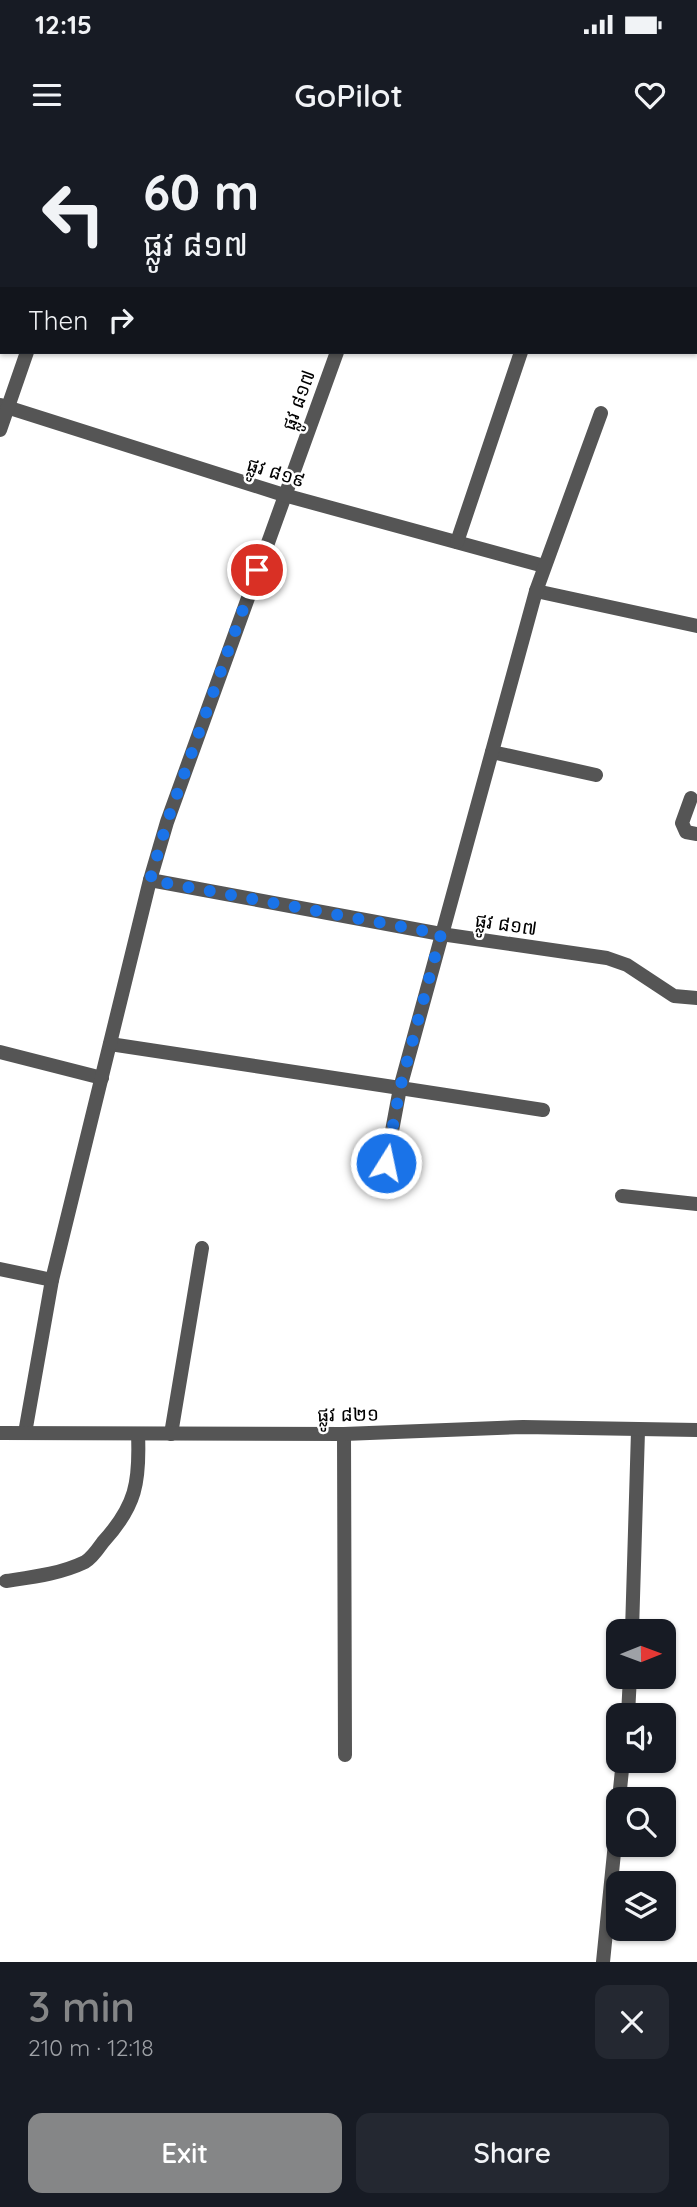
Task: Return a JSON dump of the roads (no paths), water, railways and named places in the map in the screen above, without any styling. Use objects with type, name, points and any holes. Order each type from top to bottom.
[{"type":"street","points":[[0,429],[3,405],[26,354]]},
{"type":"street","name":"ផ្លូវ ៨១៧","points":[[336,354],[172,809],[150,880],[441,934],[607,958],[627,965],[674,996],[697,998]]},
{"type":"street","points":[[457,542],[520,354]]},
{"type":"street","name":"ផ្លូវ ៨១៩","points":[[3,405],[284,495],[544,566]]},
{"type":"street","points":[[386,1163],[400,1088],[536,591],[601,414]]},
{"type":"street","points":[[536,591],[697,626]]},
{"type":"street","points":[[492,752],[596,775]]},
{"type":"street","points":[[691,798],[682,823],[686,832],[697,834]]},
{"type":"street","points":[[25,1433],[52,1280],[150,880]]},
{"type":"street","points":[[110,1044],[543,1110]]},
{"type":"street","points":[[0,1052],[102,1078]]},
{"type":"street","points":[[622,1196],[697,1204]]},
{"type":"street","points":[[171,1434],[202,1248]]},
{"type":"street","points":[[0,1269],[52,1280]]},
{"type":"street","name":"ផ្លូវ ៨២១","points":[[0,1433],[344,1434],[523,1427],[697,1430]]},
{"type":"street","points":[[632,1619],[638,1431]]},
{"type":"street","points":[[6,1581],[46,1575],[87,1561],[112,1533],[134,1500],[139,1460],[138,1434]]},
{"type":"street","points":[[344,1434],[345,1755]]},
{"type":"street","points":[[603,1962],[614,1857]]}]
